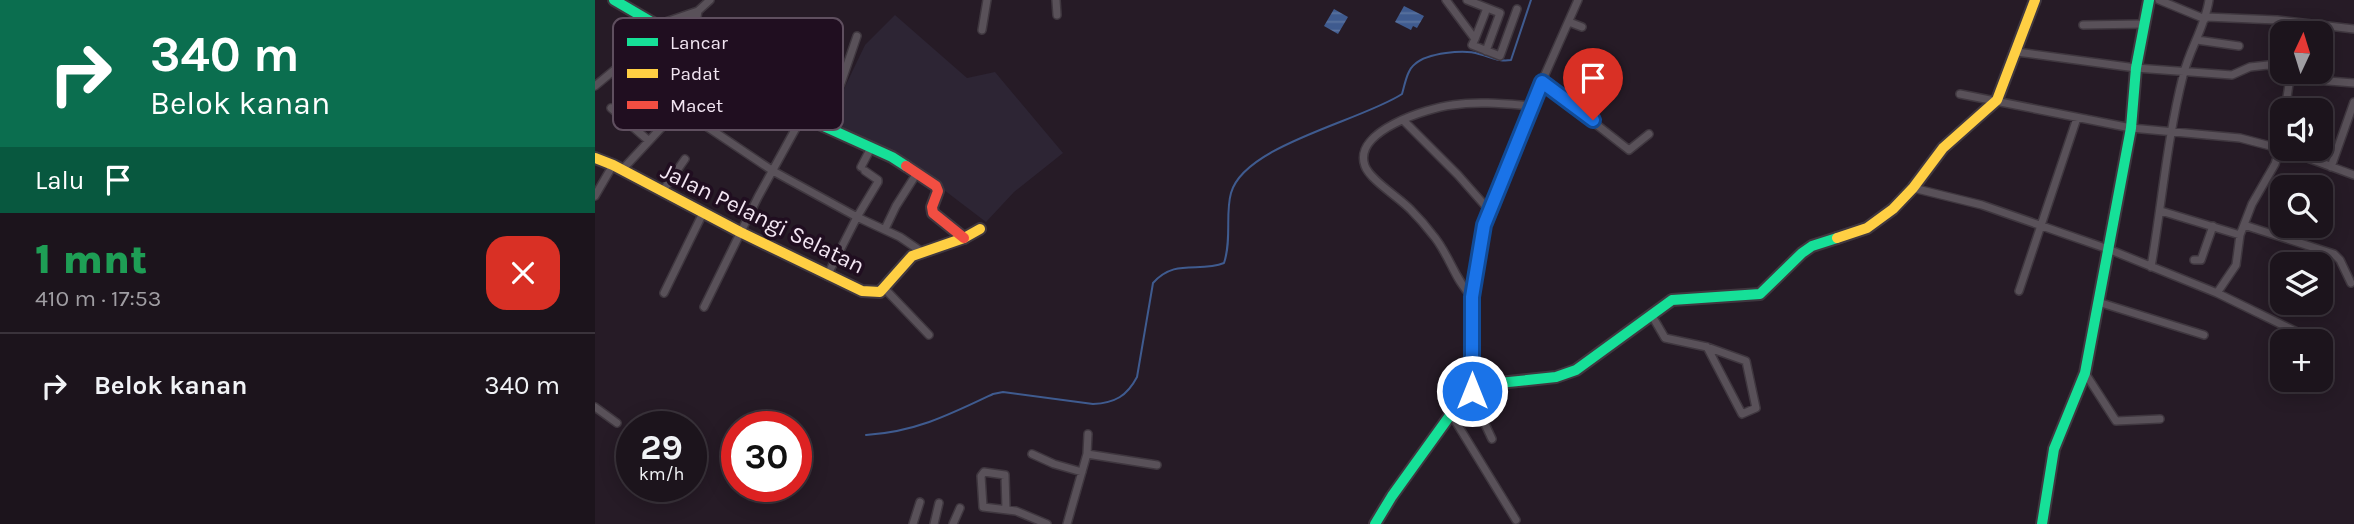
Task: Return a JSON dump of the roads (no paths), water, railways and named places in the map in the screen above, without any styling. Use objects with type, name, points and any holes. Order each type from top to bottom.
[{"type":"street","points":[[614,0],[645,18]]},
{"type":"street","points":[[680,18],[698,11],[710,0]]},
{"type":"street","points":[[982,30],[987,0]]},
{"type":"street","points":[[1056,0],[1057,15]]},
{"type":"street","points":[[1446,0],[1475,39]]},
{"type":"street","points":[[1467,0],[1500,13],[1486,51]]},
{"type":"street","points":[[1492,439],[1484,422],[1476,390],[1472,297],[1489,209],[1579,0]]},
{"type":"street","points":[[1374,524],[1451,414],[1476,390],[1499,383],[1567,375],[1666,302],[1680,298],[1760,294],[1812,246],[1867,228],[1893,209],[1913,188],[1943,148],[1997,100],[2035,0]]},
{"type":"street","points":[[2042,524],[2054,449],[2085,373],[2131,128],[2136,68],[2148,0]]},
{"type":"street","points":[[2159,0],[2206,18],[2290,22],[2354,29]]},
{"type":"street","points":[[2151,267],[2170,132],[2184,72],[2206,18],[2209,0]]},
{"type":"street","points":[[1487,8],[1472,46],[1500,56],[1517,9]]},
{"type":"street","points":[[697,18],[698,11]]},
{"type":"street","points":[[1569,22],[1582,27]]},
{"type":"street","points":[[2083,25],[2144,24]]},
{"type":"street","points":[[843,77],[857,36]]},
{"type":"street","points":[[2197,40],[2239,46]]},
{"type":"street","points":[[2017,52],[2136,68],[2232,75],[2250,67],[2266,65],[2270,67]]},
{"type":"street","points":[[595,86],[613,71]]},
{"type":"street","points":[[1543,80],[1626,148],[1632,149],[1649,134]]},
{"type":"street","points":[[2333,81],[2354,83]]},
{"type":"street","points":[[1961,94],[2131,128],[2240,138],[2270,144]]},
{"type":"street","points":[[2331,167],[2354,102]]},
{"type":"street","points":[[1472,297],[1462,286],[1432,233],[1364,166],[1365,147],[1383,130],[1420,113],[1453,105],[1484,103],[1532,106]]},
{"type":"street","points":[[2019,291],[2077,118]]},
{"type":"street","points":[[1403,120],[1489,209]]},
{"type":"street","points":[[636,130],[649,141]]},
{"type":"street","points":[[595,196],[617,168],[659,130]]},
{"type":"street","points":[[712,130],[773,171],[911,243],[922,252]]},
{"type":"street","points":[[704,307],[740,232],[795,130]]},
{"type":"street","points":[[833,130],[892,157],[936,186],[938,191],[933,213],[964,238]]},
{"type":"street","points":[[827,276],[879,181],[863,169],[871,148]]},
{"type":"street","name":"Jalan Pelangi Selatan","points":[[595,158],[827,276],[862,291],[875,293],[885,289],[912,256],[964,238],[981,229]]},
{"type":"street","points":[[662,192],[685,159]]},
{"type":"street","points":[[2217,293],[2235,265],[2240,235],[2252,204],[2276,161]]},
{"type":"street","points":[[2316,161],[2354,174]]},
{"type":"street","points":[[885,229],[917,173]]},
{"type":"street","points":[[1913,188],[1983,205],[2108,249],[2217,293],[2291,329]]},
{"type":"street","points":[[2161,211],[2240,235]]},
{"type":"street","points":[[664,293],[703,212]]},
{"type":"street","points":[[2244,225],[2334,254],[2340,260],[2351,283]]},
{"type":"street","points":[[2194,260],[2201,260],[2213,226]]},
{"type":"street","points":[[885,289],[929,335]]},
{"type":"street","points":[[2098,302],[2204,335]]},
{"type":"street","points":[[1651,314],[1665,338],[1707,346],[1746,360],[1756,408],[1742,414],[1707,346]]},
{"type":"street","points":[[2085,373],[2116,421],[2160,419]]},
{"type":"street","points":[[595,407],[616,422]]},
{"type":"street","points":[[1451,414],[1516,520]]},
{"type":"street","points":[[1067,524],[1087,454],[1088,434]]},
{"type":"street","points":[[1032,454],[1081,472]]},
{"type":"street","points":[[1087,454],[1157,465]]},
{"type":"street","points":[[1006,509],[1005,475],[982,473],[982,506],[1016,511],[1047,524]]},
{"type":"street","points":[[913,524],[920,502]]},
{"type":"street","points":[[934,524],[939,503]]},
{"type":"street","points":[[953,524],[960,508]]},
{"type":"water","points":[[1404,6],[1424,16],[1417,28],[1413,26],[1411,30],[1395,22]]},
{"type":"water","points":[[1334,9],[1348,17],[1338,34],[1324,26]]},
{"type":"waterway","points":[[866,435],[916,426],[1003,392],[1093,404],[1119,397],[1137,377],[1153,283],[1161,275],[1179,268],[1224,263],[1228,245],[1229,201],[1240,176],[1257,161],[1280,148],[1402,94],[1410,70],[1428,57],[1464,52],[1511,60],[1531,0]]}]
